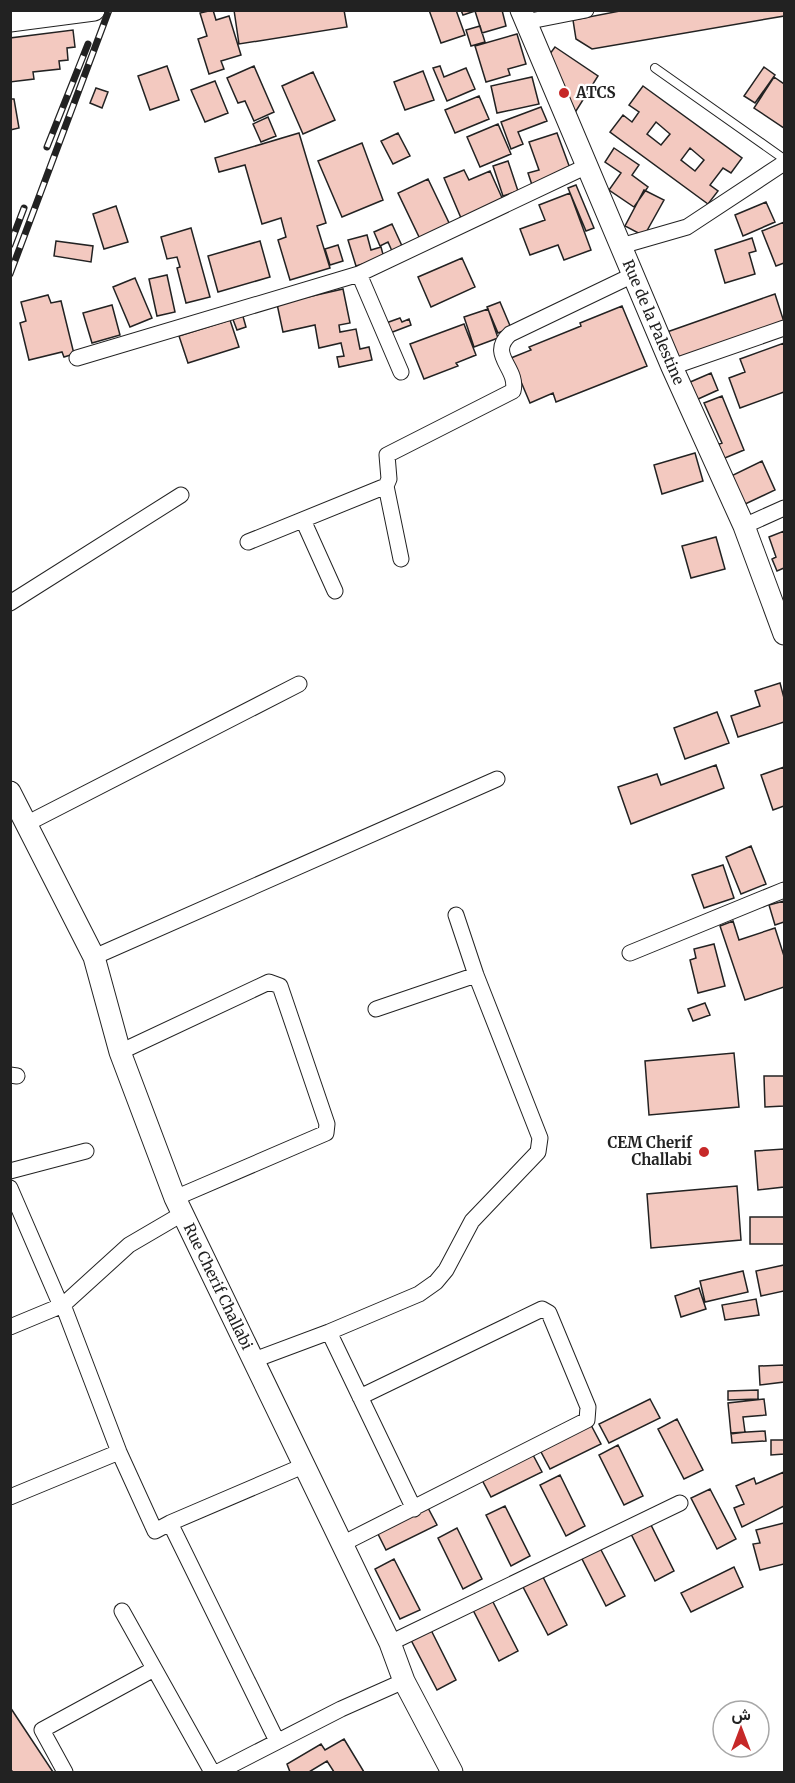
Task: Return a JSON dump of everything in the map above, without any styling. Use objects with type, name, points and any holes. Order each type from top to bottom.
[{"type":"street","points":[[10,21],[94,10]]},
{"type":"street","points":[[523,16],[586,10]]},
{"type":"street","name":"Rue de la Palestine","points":[[523,16],[672,367],[744,526],[784,634]]},
{"type":"street","points":[[621,246],[687,227],[784,161]]},
{"type":"street","points":[[77,358],[358,274],[587,166]]},
{"type":"street","points":[[358,274],[401,372]]},
{"type":"street","points":[[401,559],[386,486],[388,479],[385,461],[387,455],[513,391],[515,383],[500,349],[503,340],[510,334],[633,276]]},
{"type":"street","points":[[672,367],[784,328]]},
{"type":"street","points":[[248,542],[386,486]]},
{"type":"street","points":[[10,603],[180,495]]},
{"type":"street","points":[[744,526],[784,508]]},
{"type":"street","points":[[303,520],[334,591]]},
{"type":"street","points":[[28,824],[299,684]]},
{"type":"street","points":[[94,957],[497,779]]},
{"type":"street","name":"Rue Cherif Challabi","points":[[10,792],[94,957],[120,1052],[178,1206],[390,1643],[404,1682],[452,1773]]},
{"type":"street","points":[[630,953],[784,890]]},
{"type":"street","points":[[254,1360],[419,1294],[436,1282],[446,1270],[472,1221],[538,1152],[540,1138],[476,975],[456,915]]},
{"type":"street","points":[[376,1008],[476,975]]},
{"type":"street","points":[[10,1327],[63,1305],[129,1245],[178,1206],[327,1133],[327,1124],[280,986],[269,982],[120,1052]]},
{"type":"street","points":[[10,1171],[86,1151]]},
{"type":"street","points":[[10,1188],[58,1299],[63,1305],[118,1452],[155,1531],[303,1466]]},
{"type":"street","points":[[342,1544],[587,1420],[588,1407],[549,1312],[537,1310],[360,1397]]},
{"type":"street","points":[[328,1332],[414,1509]]},
{"type":"street","points":[[10,1497],[118,1452]]},
{"type":"street","points":[[390,1643],[680,1503]]},
{"type":"street","points":[[170,1523],[277,1741]]},
{"type":"street","points":[[122,1611],[212,1773]]},
{"type":"street","points":[[65,1773],[42,1730],[154,1669]]},
{"type":"street","points":[[218,1773],[243,1767],[277,1741],[404,1682]]},
{"type":"lane","points":[[655,68],[784,161]]},
{"type":"building","points":[[213,10],[216,20],[229,16],[241,55],[221,61],[224,69],[209,74],[198,39],[207,36],[200,13]]},
{"type":"building","points":[[234,10],[344,10],[347,27],[239,44]]},
{"type":"building","points":[[429,10],[456,10],[465,35],[441,43]]},
{"type":"building","points":[[461,10],[502,10],[506,26],[482,33],[475,11],[463,15]]},
{"type":"building","points":[[625,10],[784,10],[784,16],[592,49],[576,39],[573,20]]},
{"type":"building","points":[[480,26],[485,42],[471,46],[466,30]]},
{"type":"building","points":[[73,30],[75,47],[67,48],[68,60],[59,61],[60,69],[33,72],[34,79],[10,82],[10,38]]},
{"type":"building","points":[[517,34],[526,64],[508,69],[510,75],[486,82],[475,46]]},
{"type":"building","points":[[555,47],[598,76],[576,111],[564,104],[546,59]]},
{"type":"building","points":[[167,66],[179,100],[150,110],[138,76]]},
{"type":"building","points":[[254,66],[274,112],[254,121],[245,101],[238,103],[227,78]]},
{"type":"building","points":[[440,66],[444,77],[466,68],[475,89],[447,101],[433,68]]},
{"type":"building","points":[[764,67],[775,75],[755,103],[744,96]]},
{"type":"building","points":[[423,71],[434,100],[405,110],[394,82]]},
{"type":"building","points":[[313,72],[335,120],[303,134],[282,86]]},
{"type":"building","points":[[532,77],[539,104],[497,113],[491,86]]},
{"type":"building","points":[[774,77],[784,84],[784,128],[754,108]]},
{"type":"building","points":[[215,81],[228,113],[205,122],[191,90]]},
{"type":"building","points":[[643,86],[742,158],[731,173],[723,168],[710,185],[718,191],[708,204],[610,132],[623,115],[632,122],[639,112],[629,105]],"holes":[[[656,122],[670,134],[661,145],[647,134]],[[690,148],[704,160],[695,171],[681,160]]]},
{"type":"building","points":[[96,88],[108,92],[102,108],[90,103]]},
{"type":"building","points":[[479,96],[489,119],[455,133],[445,110]]},
{"type":"building","points":[[10,99],[14,99],[19,128],[10,130]]},
{"type":"building","points":[[541,107],[547,121],[518,132],[523,144],[511,149],[501,122]]},
{"type":"building","points":[[268,117],[276,136],[261,142],[253,124]]},
{"type":"building","points":[[498,124],[511,154],[480,167],[467,137]]},
{"type":"building","points":[[299,133],[326,223],[317,226],[330,268],[290,280],[278,240],[286,237],[281,218],[262,224],[245,165],[219,172],[215,158]]},
{"type":"building","points":[[398,133],[410,156],[393,164],[381,141]]},
{"type":"building","points":[[557,133],[571,171],[532,185],[528,173],[539,170],[529,142]]},
{"type":"building","points":[[362,143],[383,200],[342,217],[318,161]]},
{"type":"building","points":[[614,148],[639,165],[632,175],[648,187],[634,207],[609,190],[621,173],[605,162]]},
{"type":"building","points":[[508,161],[518,191],[503,196],[493,166]]},
{"type":"building","points":[[464,170],[469,180],[490,171],[503,200],[461,218],[444,178]]},
{"type":"building","points":[[428,179],[451,227],[421,241],[398,193]]},
{"type":"building","points":[[576,185],[594,228],[586,231],[568,188]]},
{"type":"building","points":[[644,190],[664,200],[644,236],[625,226]]},
{"type":"building","points":[[570,193],[591,250],[564,260],[558,245],[530,255],[520,229],[545,220],[539,205]]},
{"type":"building","points":[[766,202],[775,222],[743,236],[735,215]]},
{"type":"building","points":[[116,206],[128,242],[104,249],[93,214]]},
{"type":"building","points":[[784,222],[784,263],[776,266],[762,231]]},
{"type":"building","points":[[392,224],[402,246],[392,251],[388,242],[380,246],[374,232]]},
{"type":"building","points":[[191,228],[210,297],[186,303],[177,268],[180,267],[177,257],[167,259],[161,237]]},
{"type":"building","points":[[367,235],[371,250],[381,247],[384,258],[356,266],[348,240]]},
{"type":"building","points":[[752,238],[756,251],[749,253],[755,274],[725,283],[715,250]]},
{"type":"building","points":[[56,241],[93,246],[91,262],[54,256]]},
{"type":"building","points":[[260,241],[270,277],[218,292],[208,256]]},
{"type":"building","points":[[338,245],[343,261],[330,265],[325,249]]},
{"type":"building","points":[[462,258],[475,287],[431,307],[418,277]]},
{"type":"building","points":[[167,275],[175,312],[157,316],[149,279]]},
{"type":"building","points":[[135,278],[152,318],[130,327],[113,287]]},
{"type":"building","points":[[343,289],[350,323],[339,325],[340,332],[356,329],[360,349],[369,347],[372,360],[339,367],[337,357],[344,356],[341,343],[319,348],[315,325],[283,332],[277,304]]},
{"type":"building","points":[[775,294],[784,322],[678,364],[667,332]]},
{"type":"building","points":[[48,295],[51,303],[61,301],[74,354],[64,357],[62,352],[29,360],[20,323],[26,321],[21,302]]},
{"type":"building","points":[[500,302],[511,328],[498,333],[487,307]]},
{"type":"building","points":[[112,305],[120,335],[92,343],[83,313]]},
{"type":"building","points":[[622,306],[647,366],[556,402],[553,393],[530,403],[511,358],[531,350],[529,347],[581,326],[580,323]]},
{"type":"building","points":[[488,309],[498,338],[474,347],[464,317]]},
{"type":"building","points":[[242,313],[246,327],[237,330],[232,317]]},
{"type":"building","points":[[400,318],[402,322],[409,319],[411,325],[390,333],[386,323]]},
{"type":"building","points":[[230,320],[239,347],[188,363],[179,336]]},
{"type":"building","points":[[464,324],[476,355],[456,363],[458,366],[424,379],[410,344]]},
{"type":"building","points":[[784,343],[784,392],[740,408],[729,378],[745,372],[740,359]]},
{"type":"building","points":[[711,373],[718,390],[696,400],[688,383]]},
{"type":"building","points":[[722,396],[744,450],[720,460],[714,446],[722,443],[704,403]]},
{"type":"building","points":[[695,453],[703,481],[662,494],[654,465]]},
{"type":"building","points":[[762,461],[775,490],[741,506],[727,478]]},
{"type":"building","points":[[784,531],[784,568],[777,571],[772,559],[776,557],[769,537]]},
{"type":"building","points":[[716,537],[725,569],[691,578],[682,546]]},
{"type":"building","points":[[780,683],[784,698],[784,722],[738,737],[731,716],[760,706],[755,691]]},
{"type":"building","points":[[717,712],[729,743],[685,759],[674,728]]},
{"type":"building","points":[[716,765],[724,788],[631,824],[618,787],[657,774],[661,785]]},
{"type":"building","points":[[784,767],[784,806],[773,810],[761,775]]},
{"type":"building","points":[[751,846],[766,884],[741,894],[726,857]]},
{"type":"building","points":[[723,865],[734,898],[704,908],[692,875]]},
{"type":"building","points":[[784,901],[784,922],[775,925],[769,905]]},
{"type":"building","points":[[733,921],[739,940],[775,928],[784,956],[784,987],[745,1000],[720,926]]},
{"type":"building","points":[[714,944],[725,986],[698,993],[690,960],[696,958],[694,949]]},
{"type":"building","points":[[705,1003],[710,1015],[693,1021],[688,1009]]},
{"type":"building","points":[[734,1053],[739,1107],[649,1115],[645,1061]]},
{"type":"building","points":[[764,1076],[784,1076],[784,1106],[765,1107]]},
{"type":"building","points":[[784,1149],[784,1187],[758,1190],[755,1151]]},
{"type":"building","points":[[737,1186],[741,1240],[651,1248],[647,1194]]},
{"type":"building","points":[[750,1217],[784,1217],[784,1244],[750,1244]]},
{"type":"building","points":[[784,1265],[784,1291],[761,1296],[756,1271]]},
{"type":"building","points":[[743,1271],[748,1292],[705,1302],[700,1281]]},
{"type":"building","points":[[699,1288],[706,1309],[681,1317],[675,1296]]},
{"type":"building","points":[[756,1299],[759,1315],[725,1320],[722,1305]]},
{"type":"building","points":[[784,1365],[784,1382],[760,1385],[759,1366]]},
{"type":"building","points":[[758,1390],[758,1399],[728,1400],[728,1391]]},
{"type":"building","points":[[650,1399],[660,1418],[609,1443],[599,1424]]},
{"type":"building","points":[[764,1399],[766,1415],[743,1417],[745,1432],[731,1434],[728,1403]]},
{"type":"building","points":[[677,1419],[703,1470],[684,1479],[658,1429]]},
{"type":"building","points":[[591,1425],[601,1444],[550,1469],[540,1450]]},
{"type":"building","points":[[765,1431],[766,1441],[732,1443],[731,1433]]},
{"type":"building","points":[[771,1440],[784,1440],[784,1454],[771,1455]]},
{"type":"building","points":[[618,1445],[643,1496],[624,1505],[599,1455]]},
{"type":"building","points":[[532,1453],[542,1472],[491,1497],[481,1478]]},
{"type":"building","points":[[784,1472],[784,1506],[742,1527],[734,1508],[744,1504],[736,1486],[754,1478],[756,1484]]},
{"type":"building","points":[[560,1475],[585,1526],[566,1536],[540,1485]]},
{"type":"building","points":[[710,1489],[736,1539],[717,1549],[691,1498]]},
{"type":"building","points":[[427,1506],[437,1525],[386,1550],[376,1530]]},
{"type":"building","points":[[505,1506],[530,1556],[511,1566],[486,1515]]},
{"type":"building","points":[[649,1521],[674,1571],[655,1581],[629,1530]]},
{"type":"building","points":[[784,1523],[784,1564],[760,1570],[753,1544],[760,1543],[756,1530]]},
{"type":"building","points":[[457,1528],[482,1579],[463,1589],[438,1538]]},
{"type":"building","points":[[599,1546],[625,1596],[606,1606],[580,1555]]},
{"type":"building","points":[[394,1559],[420,1610],[400,1619],[375,1569]]},
{"type":"building","points":[[734,1567],[743,1587],[691,1612],[681,1593]]},
{"type":"building","points":[[542,1575],[567,1625],[548,1635],[522,1585]]},
{"type":"building","points":[[492,1600],[518,1651],[499,1661],[473,1610]]},
{"type":"building","points":[[431,1630],[456,1680],[437,1690],[411,1640]]},
{"type":"building","points":[[10,1707],[53,1772],[13,1772],[10,1769]]},
{"type":"building","points":[[344,1739],[364,1772],[334,1772],[327,1761],[309,1772],[290,1772],[287,1764],[321,1744],[325,1750]]},
{"type":"railway","points":[[10,274],[109,10]]},
{"type":"railway","points":[[47,147],[88,44]]},
{"type":"railway","points":[[10,245],[24,208]]},
{"type":"place","name":"ATCS","points":[[564,93]]},
{"type":"place","name":"CEM Cherif Challabi","points":[[704,1152]]}]
